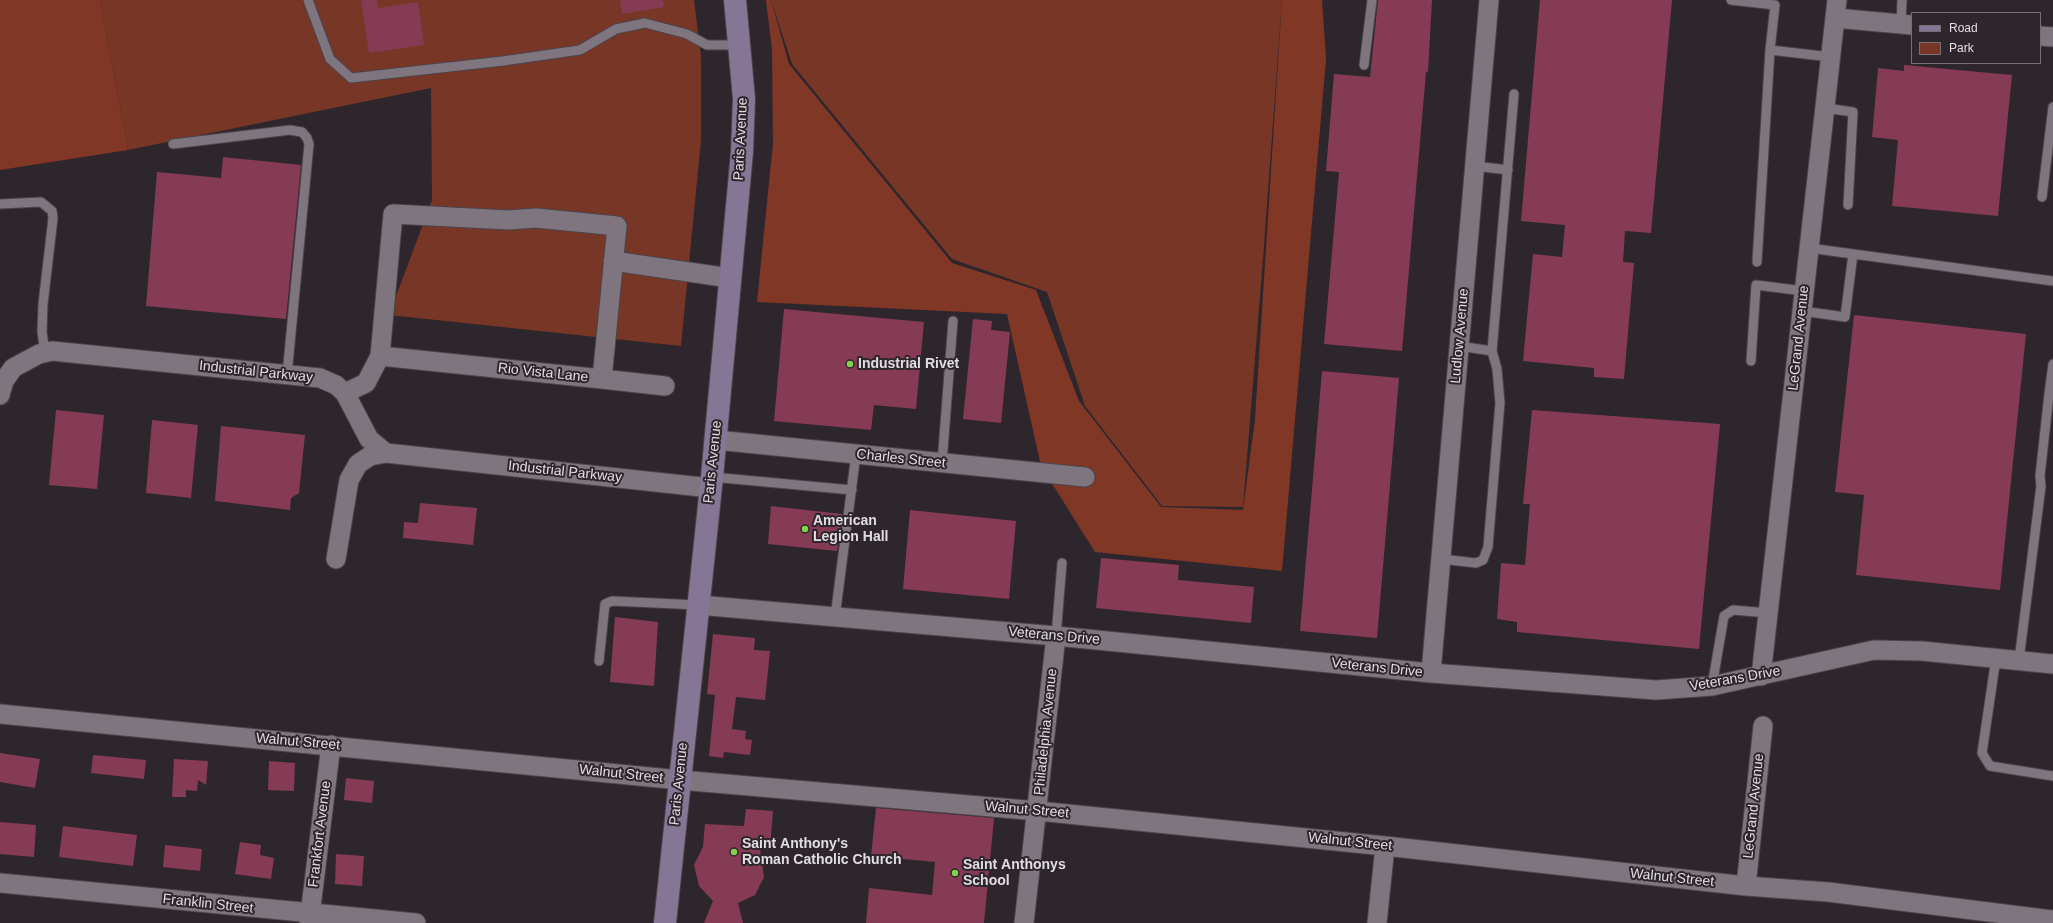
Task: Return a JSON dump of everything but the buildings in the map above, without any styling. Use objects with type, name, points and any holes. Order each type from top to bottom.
[{"type":"street","name":"Paris Avenue","points":[[665,923],[712,482],[744,107],[740,45],[735,0]]},
{"type":"street","name":"Ludlow Avenue","points":[[1431,673],[1489,0]]},
{"type":"street","points":[[1836,9],[1906,24]]},
{"type":"street","name":"LeGrand Avenue","points":[[1761,676],[1836,9]]},
{"type":"street","points":[[2041,36],[2053,37]]},
{"type":"street","name":"Rio Vista Lane","points":[[393,214],[509,220],[536,218],[617,226],[613,260],[602,379],[380,356],[393,214]]},
{"type":"street","points":[[613,260],[730,278]]},
{"type":"street","name":"Industrial Parkway","points":[[0,395],[4,381],[14,368],[27,360],[45,352],[52,351],[320,378],[336,385],[345,393],[369,439],[386,453],[712,482]]},
{"type":"street","points":[[345,393],[366,383],[380,356]]},
{"type":"street","points":[[602,379],[666,386]]},
{"type":"street","name":"Charles Street","points":[[716,440],[1085,477]]},
{"type":"street","points":[[336,559],[349,480],[358,464],[370,456],[386,453]]},
{"type":"street","name":"Veterans Drive","points":[[698,605],[1056,636],[1431,673],[1656,690],[1712,686],[1874,650],[1903,649],[2053,664]]},
{"type":"street","name":"Philadelphia Avenue","points":[[1024,923],[1038,811],[1056,636]]},
{"type":"street","name":"Walnut Street","points":[[0,714],[680,780],[1038,811],[1385,846],[1746,886],[1828,892],[2053,920]]},
{"type":"street","name":"LeGrand Avenue","points":[[1746,886],[1763,726]]},
{"type":"street","name":"Frankfort Avenue","points":[[309,918],[331,746]]},
{"type":"street","points":[[1377,923],[1385,846]]},
{"type":"street","name":"Franklin Street","points":[[0,883],[309,918],[416,923]]},
{"type":"lane","points":[[308,0],[330,59],[351,78],[502,61],[580,50],[616,29],[645,23],[687,34],[706,45],[740,45]]},
{"type":"lane","points":[[1364,65],[1372,0]]},
{"type":"lane","points":[[1731,0],[1775,5],[1770,50],[1757,262]]},
{"type":"lane","points":[[1902,0],[1906,24]]},
{"type":"lane","points":[[1770,50],[1830,57]]},
{"type":"lane","points":[[1441,559],[1476,563],[1483,560],[1488,547],[1500,403],[1497,369],[1492,351],[1514,94]]},
{"type":"lane","points":[[2042,197],[2053,107]]},
{"type":"lane","points":[[1825,108],[1853,112],[1848,205]]},
{"type":"lane","points":[[173,144],[290,130],[302,132],[307,138],[309,144],[287,375]]},
{"type":"lane","points":[[1475,166],[1508,170]]},
{"type":"lane","points":[[0,204],[41,202],[52,211],[53,218],[43,304],[42,332],[45,352]]},
{"type":"lane","points":[[1809,248],[2053,280]]},
{"type":"lane","points":[[1802,311],[1845,317],[1853,254]]},
{"type":"lane","points":[[1750,361],[1756,285],[1804,291]]},
{"type":"lane","points":[[942,463],[953,321]]},
{"type":"lane","points":[[1459,346],[1492,351]]},
{"type":"lane","points":[[2019,660],[2041,486],[2040,476],[2051,394],[2053,364]]},
{"type":"lane","points":[[836,617],[856,454]]},
{"type":"lane","points":[[712,482],[852,490]]},
{"type":"lane","points":[[1056,636],[1062,563]]},
{"type":"lane","points":[[599,661],[605,604],[612,601],[698,605]]},
{"type":"lane","points":[[1712,686],[1724,616],[1733,610],[1768,613]]},
{"type":"lane","points":[[1996,658],[1982,753],[1990,766],[2053,776]]},
{"type":"green space","points":[[100,0],[694,0],[701,57],[701,140],[681,346],[389,315],[432,200],[431,88],[128,150]]},
{"type":"green space","points":[[771,0],[1282,0],[1243,507],[1162,506],[1085,406],[1047,292],[952,259],[792,64]]},
{"type":"shaded area","points":[[0,0],[100,0],[128,150],[0,170]]},
{"type":"shaded area","points":[[766,0],[771,0],[789,64],[952,263],[1036,290],[1079,401],[1161,507],[1243,510],[1255,419],[1282,0],[1322,0],[1326,59],[1282,571],[1095,552],[1041,466],[1007,314],[757,302],[773,143],[772,50]]},
{"type":"place","name":"Industrial Rivet","points":[[850,364]]},
{"type":"place","name":"American Legion Hall","points":[[805,529]]},
{"type":"place","name":"Saint Anthony's Roman Catholic Church","points":[[734,852]]},
{"type":"place","name":"Saint Anthonys School","points":[[955,873]]}]
